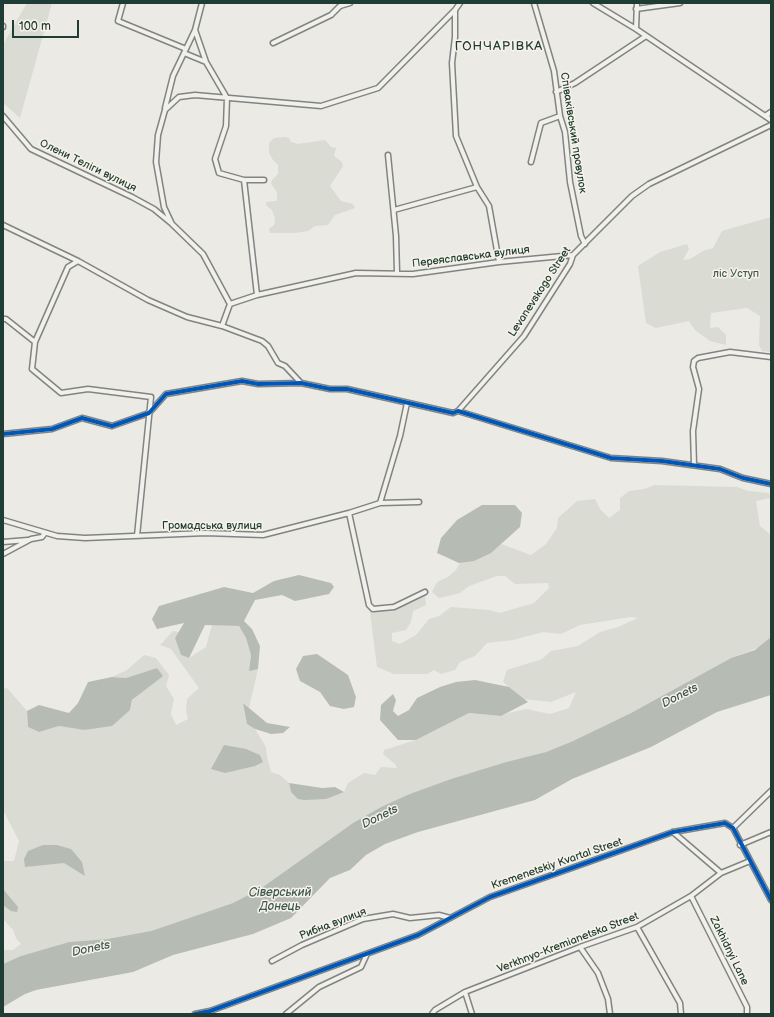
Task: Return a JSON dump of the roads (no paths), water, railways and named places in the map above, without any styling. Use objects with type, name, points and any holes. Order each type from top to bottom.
[{"type":"street","points":[[123,3],[118,21],[206,62]]},
{"type":"street","name":"Олени Теліги вулиця","points":[[172,224],[164,207],[156,162],[158,135],[173,76],[194,30],[202,3]]},
{"type":"street","points":[[273,43],[331,15],[340,5],[350,3]]},
{"type":"street","points":[[165,110],[179,97],[195,95],[321,106],[378,88],[455,10],[460,3]]},
{"type":"street","name":"Співаківський провулок","points":[[534,3],[554,71],[560,116],[565,132],[570,182],[581,236],[585,244]]},
{"type":"street","points":[[593,3],[636,29],[771,120]]},
{"type":"street","points":[[636,29],[637,3]]},
{"type":"street","points":[[636,9],[680,3]]},
{"type":"street","points":[[455,10],[455,37],[452,63],[456,136],[477,187],[488,206],[498,262]]},
{"type":"street","points":[[194,30],[206,62],[226,98],[226,126],[215,158],[218,173],[244,180],[264,180]]},
{"type":"street","points":[[556,92],[575,83],[646,36]]},
{"type":"street","points":[[765,116],[771,112]]},
{"type":"street","name":"Олени Теліги вулиця","points":[[3,116],[32,149],[154,209],[203,254],[230,304]]},
{"type":"street","points":[[532,162],[541,123],[560,116]]},
{"type":"street","name":"Levanevskogo Street","points":[[458,411],[524,336],[570,264],[573,255],[632,196],[640,190],[771,124]]},
{"type":"street","points":[[388,155],[394,210],[397,272]]},
{"type":"street","points":[[244,180],[257,295]]},
{"type":"street","points":[[394,210],[477,187]]},
{"type":"street","points":[[3,225],[78,261],[148,300],[187,317],[222,326],[262,341],[268,346],[278,363],[285,366],[301,383]]},
{"type":"street","name":"Переяславська вулиця","points":[[230,304],[257,295],[356,273],[397,272],[413,274],[498,262],[573,255]]},
{"type":"street","points":[[78,261],[68,267],[35,342],[32,369],[61,393],[88,389],[151,397],[137,536]]},
{"type":"street","points":[[222,326],[230,304]]},
{"type":"street","points":[[3,319],[35,342]]},
{"type":"street","points":[[694,466],[693,431],[699,389],[693,367],[694,361],[698,358],[730,352],[771,357]]},
{"type":"street","points":[[3,434],[52,429],[82,418],[112,426],[149,413],[166,394],[242,381],[258,384],[301,383],[330,389],[347,389],[453,413],[458,411],[611,458],[720,469],[744,478],[771,484]]},
{"type":"street","points":[[380,503],[400,436],[407,403]]},
{"type":"street","name":"Громадська вулиця","points":[[3,520],[57,536],[85,538],[206,533],[263,535],[349,513],[380,503],[419,502]]},
{"type":"street","points":[[349,513],[369,605],[373,609],[394,607],[425,592]]},
{"type":"street","points":[[3,542],[42,537],[45,533]]},
{"type":"street","points":[[3,554],[31,539]]},
{"type":"street","points":[[771,791],[733,828],[740,845],[771,900]]},
{"type":"street","name":"Kremenetskiy Kvartal Street","points":[[195,1014],[210,1011],[418,935],[490,897],[673,832],[724,823],[733,828]]},
{"type":"street","points":[[673,832],[721,873]]},
{"type":"street","points":[[740,845],[771,832]]},
{"type":"street","name":"Verkhnyo-Kremianetska Street","points":[[432,1014],[435,1010],[465,992],[580,947],[637,927],[692,896],[721,873],[750,861]]},
{"type":"street","name":"Zakhidnyi Lane","points":[[692,896],[747,1007],[746,1014]]},
{"type":"street","name":"Рибна вулиця","points":[[272,961],[302,945],[363,919],[393,914],[410,918],[439,915],[451,918]]},
{"type":"street","points":[[637,927],[680,1003],[681,1014]]},
{"type":"street","points":[[580,947],[598,973],[608,999],[610,1014]]},
{"type":"street","points":[[286,1014],[319,987],[361,967],[367,954]]},
{"type":"street","points":[[465,992],[472,1014]]},
{"type":"water","points":[[482,505],[515,505],[522,513],[520,527],[491,553],[474,561],[459,563],[437,553],[441,538],[457,520]]},
{"type":"water","points":[[299,575],[331,583],[334,587],[329,594],[295,601],[282,595],[255,600],[244,621],[252,629],[260,646],[258,669],[249,671],[251,655],[246,638],[239,626],[205,625],[189,658],[181,655],[175,638],[184,623],[157,629],[152,619],[159,606],[224,587],[253,593],[274,581]]},
{"type":"water","points":[[771,637],[771,695],[717,712],[651,747],[572,779],[535,800],[418,832],[385,844],[366,855],[350,870],[330,878],[291,918],[253,934],[173,955],[133,972],[36,990],[25,994],[3,1007],[3,964],[21,956],[69,942],[107,939],[151,931],[233,903],[260,889],[353,823],[381,807],[410,794],[451,779],[506,762],[546,752],[573,741],[631,713],[731,658],[755,650]]},
{"type":"water","points":[[317,654],[348,675],[356,697],[354,707],[344,709],[330,706],[320,692],[300,681],[296,669],[303,656]]},
{"type":"water","points":[[157,668],[163,676],[132,700],[130,710],[112,726],[84,730],[59,726],[39,732],[28,727],[27,711],[39,705],[69,713],[78,703],[88,682],[112,677],[126,678]]},
{"type":"water","points":[[475,680],[509,687],[528,702],[501,716],[469,713],[416,740],[398,740],[380,720],[381,705],[393,694],[396,700],[393,711],[398,716],[409,710],[417,698],[440,687],[456,682]]},
{"type":"water","points":[[243,703],[267,723],[290,727],[283,733],[271,734],[255,729],[247,724]]},
{"type":"water","points":[[224,745],[246,749],[260,755],[263,762],[255,766],[225,773],[211,769]]},
{"type":"water","points":[[289,783],[322,788],[335,787],[344,792],[326,799],[304,800],[298,799],[291,792]]},
{"type":"water","points":[[43,845],[57,845],[71,849],[82,862],[85,876],[64,863],[25,867],[24,859],[28,851]]},
{"type":"water","points":[[3,889],[18,907],[17,912],[11,911],[3,905]]},
{"type":"district","name":"ГОНЧАРІВКА","points":[[499,47]]},
{"type":"park label","name":"ліс Уступ","points":[[736,274]]},
{"type":"water label","name":"Donets","points":[[680,696]]},
{"type":"water label","name":"Donets","points":[[380,817]]},
{"type":"water label","name":"Сіверський Донець","points":[[280,900]]},
{"type":"water label","name":"Donets","points":[[91,949]]}]
